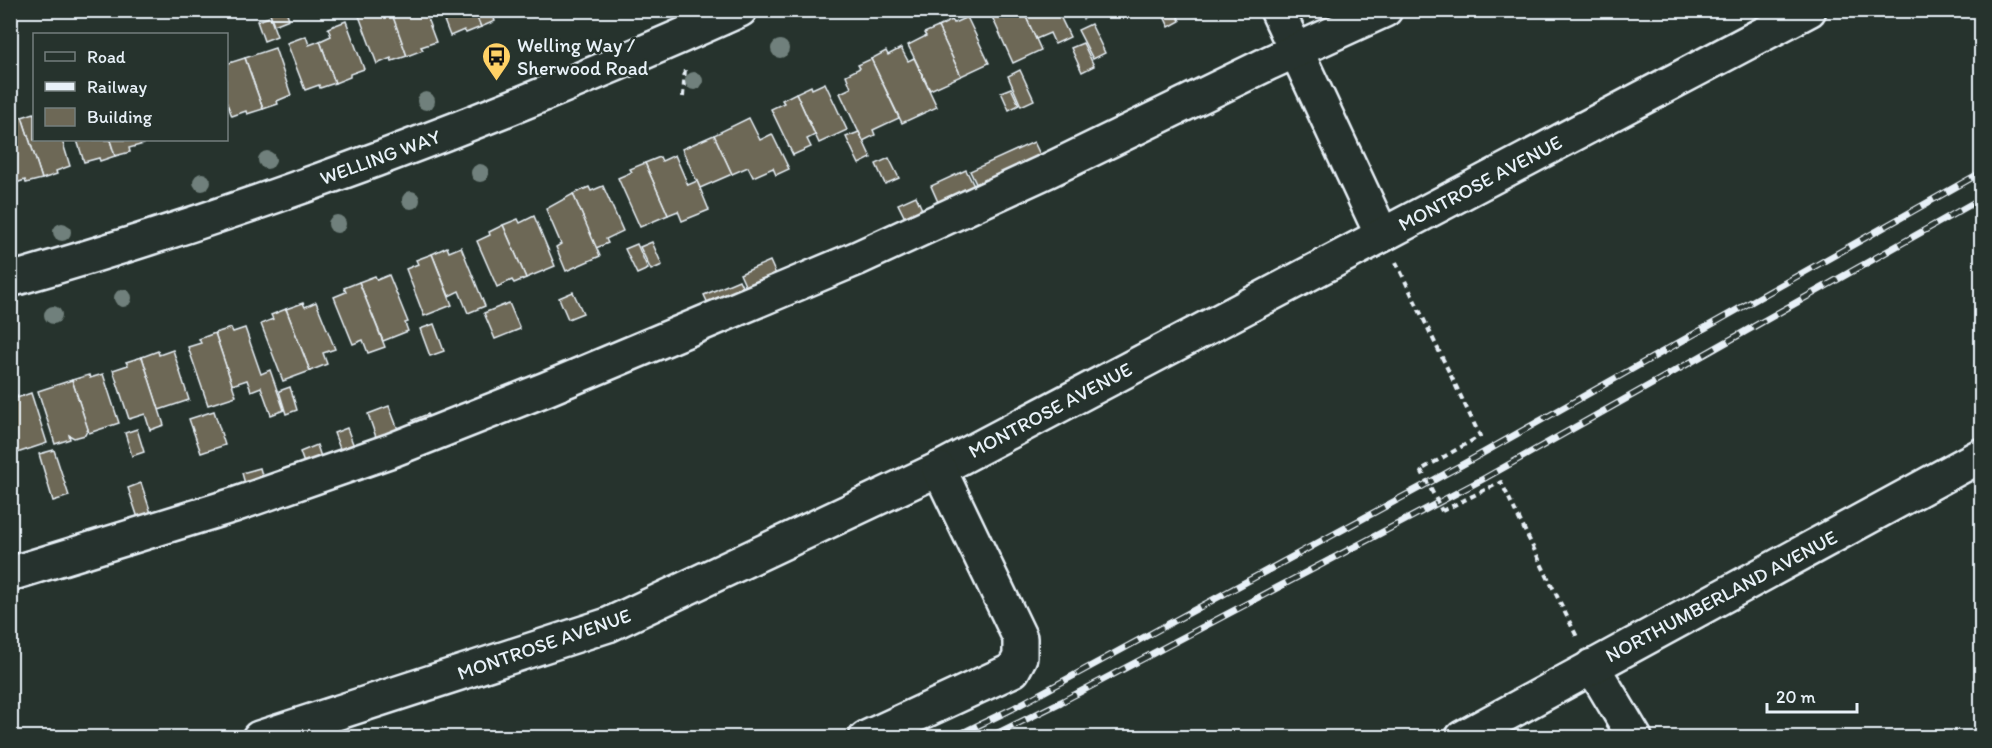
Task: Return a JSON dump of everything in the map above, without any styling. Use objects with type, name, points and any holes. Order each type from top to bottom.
[{"type":"street","points":[[1277,10],[1382,235]]},
{"type":"street","points":[[10,574],[234,505],[392,450],[567,380],[869,253],[1385,10]]},
{"type":"street","name":"MONTROSE AVENUE","points":[[260,738],[608,625],[939,469],[1809,10]]},
{"type":"street","name":"WELLING WAY","points":[[10,280],[149,239],[401,150],[620,64],[725,14]]},
{"type":"street","name":"NORTHUMBERLAND AVENUE","points":[[1461,738],[1982,455]]},
{"type":"street","points":[[867,738],[1013,670],[1020,657],[1020,638],[939,469]]},
{"type":"street","points":[[1592,666],[1635,738]]},
{"type":"path","points":[[681,58],[685,68],[683,97]]},
{"type":"path","points":[[1382,235],[1480,436],[1421,470],[1442,511],[1501,482],[1592,666]]},
{"type":"building","points":[[269,10],[286,10],[289,19],[274,25]]},
{"type":"building","points":[[374,10],[391,10],[407,56],[392,61],[391,58],[377,64],[359,16]]},
{"type":"building","points":[[401,10],[424,10],[436,42],[421,47],[423,50],[407,56],[392,14]]},
{"type":"building","points":[[440,10],[474,10],[481,27],[466,33],[464,30],[450,36]]},
{"type":"building","points":[[474,10],[508,10],[509,12],[481,27]]},
{"type":"building","points":[[989,10],[1023,10],[1041,50],[1013,63]]},
{"type":"building","points":[[1023,10],[1057,10],[1070,37],[1055,44],[1050,33],[1036,39]]},
{"type":"building","points":[[1079,10],[1100,10],[1083,19]]},
{"type":"building","points":[[1161,10],[1175,10],[1180,21],[1169,27]]},
{"type":"building","points":[[270,17],[277,36],[264,41],[257,21]]},
{"type":"building","points":[[967,17],[989,63],[961,76],[938,27],[952,20],[954,23]]},
{"type":"building","points":[[346,21],[364,69],[335,83],[320,41],[331,36],[328,28]]},
{"type":"building","points":[[1091,24],[1105,53],[1093,59],[1078,30]]},
{"type":"building","points":[[938,27],[961,76],[930,90],[908,45],[926,36],[924,33]]},
{"type":"building","points":[[306,36],[309,45],[320,41],[335,83],[305,90],[287,43]]},
{"type":"building","points":[[1083,43],[1094,66],[1082,72],[1071,48]]},
{"type":"building","points":[[275,48],[291,95],[277,101],[278,104],[263,109],[245,58]]},
{"type":"building","points":[[901,48],[908,61],[914,58],[937,107],[902,123],[871,59],[886,51],[888,55]]},
{"type":"building","points":[[245,58],[263,109],[232,116],[228,106],[228,63]]},
{"type":"building","points":[[871,59],[899,118],[873,130],[875,135],[863,141],[840,93],[851,88],[846,75],[860,68],[858,65]]},
{"type":"building","points":[[1020,70],[1034,100],[1021,106],[1008,76]]},
{"type":"building","points":[[825,83],[847,130],[819,143],[796,93]]},
{"type":"building","points":[[1011,88],[1019,105],[1009,110],[1001,92]]},
{"type":"building","points":[[796,93],[815,135],[807,139],[811,147],[793,155],[771,109],[784,103],[782,100]]},
{"type":"building","points":[[33,113],[33,141],[62,141],[70,166],[42,179],[22,117]]},
{"type":"building","points":[[22,117],[42,179],[26,183],[25,180],[10,185],[10,132],[12,131],[10,120]]},
{"type":"building","points":[[749,118],[760,140],[772,134],[789,169],[776,175],[773,168],[753,177],[748,167],[732,174],[714,135]]},
{"type":"building","points":[[859,132],[871,158],[859,164],[846,137]]},
{"type":"building","points":[[714,135],[732,174],[700,188],[682,149]]},
{"type":"building","points":[[77,141],[110,141],[115,156],[100,161],[99,158],[84,162]]},
{"type":"building","points":[[110,141],[143,141],[144,144],[129,148],[130,152],[115,156]]},
{"type":"building","points":[[1034,142],[1044,163],[980,192],[970,171]]},
{"type":"building","points":[[675,155],[688,185],[697,181],[709,210],[682,221],[678,211],[668,215],[645,163],[660,157],[662,161]]},
{"type":"building","points":[[889,158],[899,178],[885,184],[876,164]]},
{"type":"building","points":[[645,163],[668,215],[640,227],[618,178],[632,172],[630,169]]},
{"type":"building","points":[[966,170],[978,194],[942,211],[931,186]]},
{"type":"building","points":[[603,186],[623,231],[606,239],[608,243],[596,248],[573,194],[589,187],[591,191]]},
{"type":"building","points":[[573,194],[600,256],[566,271],[556,247],[561,244],[546,209]]},
{"type":"building","points":[[916,196],[924,214],[907,222],[898,204]]},
{"type":"building","points":[[534,216],[555,266],[526,278],[503,225],[518,219],[520,223]]},
{"type":"building","points":[[503,225],[526,278],[514,283],[512,280],[497,287],[477,241]]},
{"type":"building","points":[[652,242],[662,265],[651,270],[640,247]]},
{"type":"building","points":[[637,244],[648,269],[637,274],[625,249]]},
{"type":"building","points":[[447,247],[449,252],[461,247],[485,306],[468,313],[459,291],[449,296],[432,254]]},
{"type":"building","points":[[432,254],[452,305],[424,316],[406,269],[418,264],[416,260]]},
{"type":"building","points":[[770,261],[779,281],[749,294],[740,274]]},
{"type":"building","points":[[389,275],[408,322],[405,323],[408,331],[383,341],[359,282],[375,276],[377,280]]},
{"type":"building","points":[[739,280],[747,297],[712,312],[704,295]]},
{"type":"building","points":[[359,282],[385,347],[368,353],[363,340],[353,344],[334,297],[346,292],[344,288]]},
{"type":"building","points":[[573,292],[583,313],[568,319],[559,298]]},
{"type":"building","points":[[316,302],[335,349],[323,353],[327,364],[310,371],[286,309],[303,303],[305,307]]},
{"type":"building","points":[[509,303],[520,329],[495,339],[484,313]]},
{"type":"building","points":[[286,309],[310,371],[283,381],[261,324],[273,319],[271,315]]},
{"type":"building","points":[[434,324],[444,351],[430,356],[420,329]]},
{"type":"building","points":[[231,328],[233,332],[245,328],[261,374],[270,370],[284,410],[271,415],[261,387],[251,391],[247,380],[232,385],[215,333]]},
{"type":"building","points":[[215,333],[236,396],[208,405],[188,347],[201,343],[199,339]]},
{"type":"building","points":[[173,350],[189,400],[159,410],[142,357],[158,351],[159,355]]},
{"type":"building","points":[[142,357],[164,425],[150,430],[145,414],[129,419],[113,370],[128,365],[126,362]]},
{"type":"building","points":[[103,374],[119,423],[89,433],[72,380]]},
{"type":"building","points":[[72,380],[88,429],[85,435],[74,438],[69,435],[70,439],[55,444],[38,391]]},
{"type":"building","points":[[290,387],[297,410],[286,414],[279,391]]},
{"type":"building","points":[[31,393],[47,443],[17,453],[10,434],[10,397],[17,395],[17,398]]},
{"type":"building","points":[[389,406],[399,432],[377,440],[368,414]]},
{"type":"building","points":[[214,411],[225,445],[201,453],[189,419]]},
{"type":"building","points":[[428,414],[432,424],[417,430],[413,420]]},
{"type":"building","points":[[347,428],[355,449],[342,454],[334,433]]},
{"type":"building","points":[[137,429],[144,452],[132,456],[125,433]]},
{"type":"building","points":[[10,434],[17,453],[10,455]]},
{"type":"building","points":[[317,445],[323,463],[306,469],[300,452]]},
{"type":"building","points":[[54,450],[69,496],[53,501],[39,454]]},
{"type":"building","points":[[260,468],[265,486],[247,491],[242,473]]},
{"type":"building","points":[[141,483],[154,522],[141,527],[128,488]]},
{"type":"railway","points":[[952,738],[1012,709],[1467,462],[1982,172]]},
{"type":"railway","points":[[988,738],[1061,702],[1485,478],[1982,198]]},
{"type":"place","name":"Welling Way / Sherwood Road","points":[[496,82]]}]
